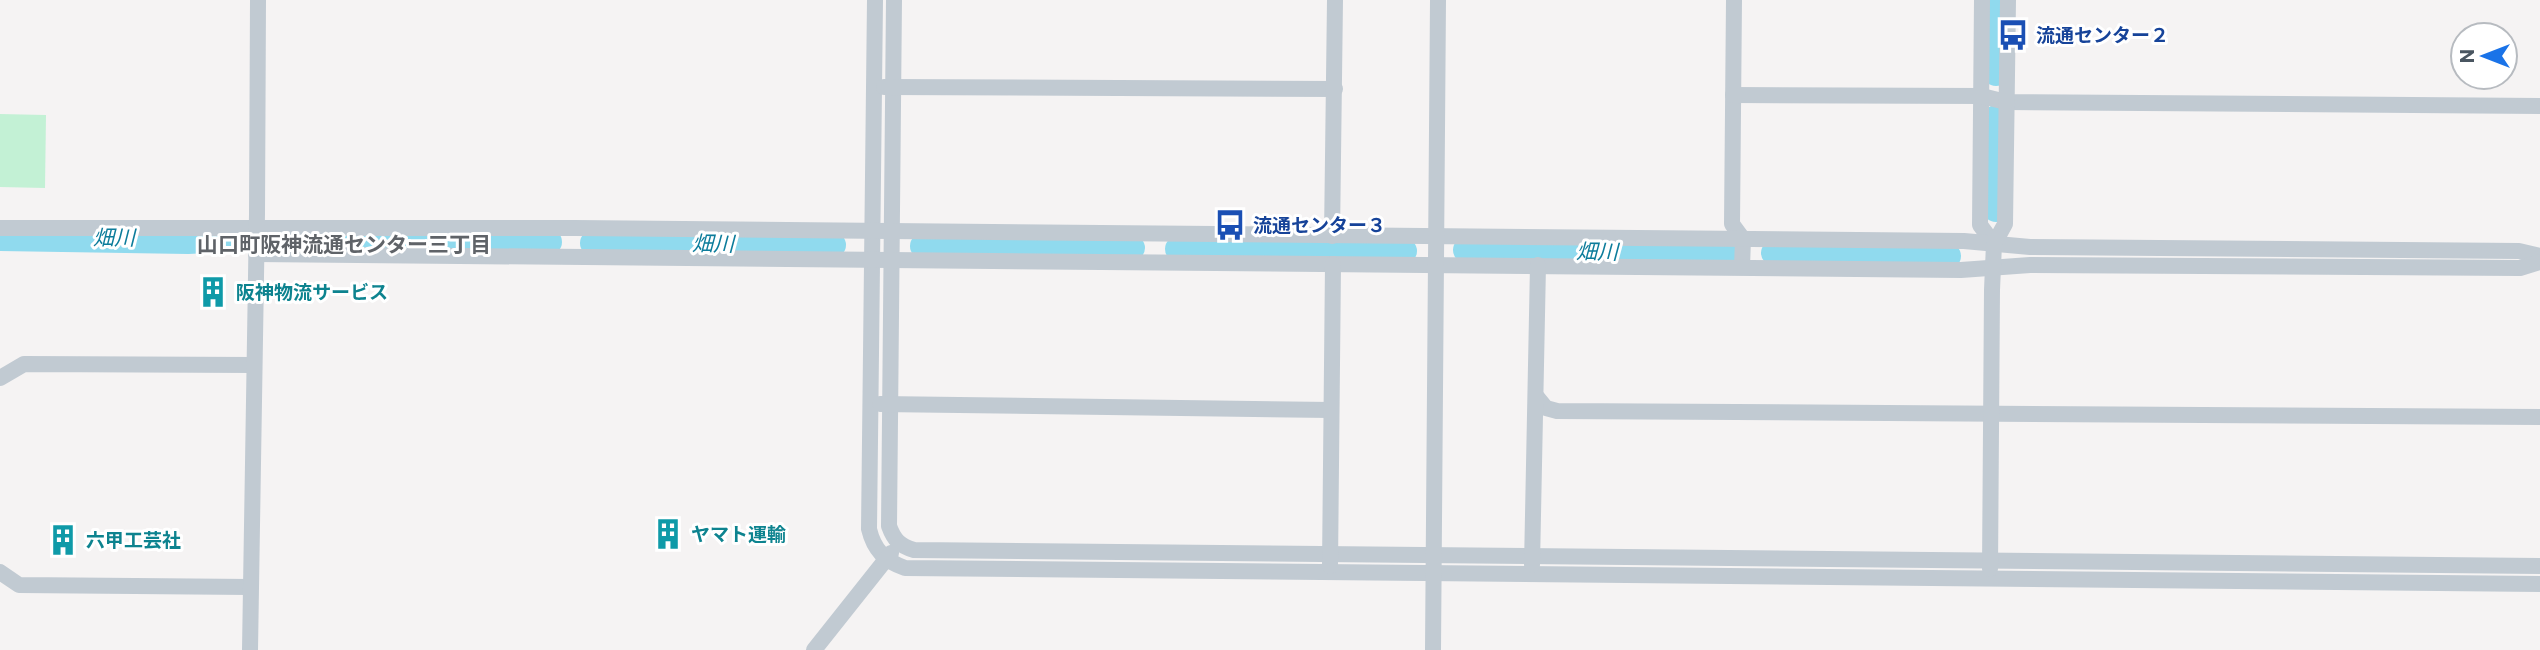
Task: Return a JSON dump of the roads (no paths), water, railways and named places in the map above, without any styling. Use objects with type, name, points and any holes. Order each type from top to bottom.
[{"type":"street","points":[[250,650],[258,0]]},
{"type":"street","points":[[875,0],[869,529],[872,541],[886,559],[905,568],[2540,584]]},
{"type":"street","points":[[894,0],[889,526],[898,543],[914,550],[2540,566]]},
{"type":"street","points":[[1332,236],[1335,0]]},
{"type":"street","points":[[1433,650],[1438,0]]},
{"type":"street","points":[[1734,0],[1732,224],[1743,239],[1742,267]]},
{"type":"street","points":[[1982,0],[1980,225],[1994,244]]},
{"type":"street","points":[[1990,579],[1993,268],[1994,244],[2005,224],[2008,0]]},
{"type":"street","points":[[874,87],[1335,89]]},
{"type":"street","points":[[1733,95],[1982,96],[2006,102],[2540,106]]},
{"type":"street","points":[[0,228],[575,228],[1964,241],[2030,247],[2519,251],[2540,256]]},
{"type":"street","points":[[575,228],[575,257]]},
{"type":"street","points":[[1153,234],[1153,263]]},
{"type":"street","points":[[2184,248],[2184,265]]},
{"type":"street","points":[[2359,267],[2360,250]]},
{"type":"street","points":[[256,254],[1993,268],[2030,265],[2520,268],[2540,262]]},
{"type":"street","points":[[1330,574],[1333,264]]},
{"type":"street","points":[[1532,575],[1538,265]]},
{"type":"street","points":[[0,378],[24,364],[254,365]]},
{"type":"street","points":[[1536,397],[1546,408],[1557,411],[2540,417]]},
{"type":"street","points":[[871,404],[1331,410]]},
{"type":"street","points":[[814,650],[898,543]]},
{"type":"street","points":[[0,572],[19,585],[250,587]]},
{"type":"waterway","name":"畑川","points":[[1996,0],[1996,73]]},
{"type":"waterway","name":"畑川","points":[[1996,118],[1996,209]]},
{"type":"waterway","name":"畑川","points":[[0,238],[188,241],[228,239]]},
{"type":"waterway","name":"畑川","points":[[289,241],[549,242]]},
{"type":"waterway","name":"畑川","points":[[593,243],[833,245]]},
{"type":"waterway","name":"畑川","points":[[923,246],[1132,248]]},
{"type":"waterway","name":"畑川","points":[[1178,249],[1404,251]]},
{"type":"waterway","name":"畑川","points":[[1466,250],[1729,253]]},
{"type":"waterway","name":"畑川","points":[[1774,253],[1948,256]]},
{"type":"place","name":"流通センター２","points":[[2013,35]]},
{"type":"place","name":"流通センター３","points":[[1230,225]]},
{"type":"place","name":"阪神物流サービス","points":[[213,292]]},
{"type":"place","name":"ヤマト運輸","points":[[668,534]]},
{"type":"place","name":"六甲工芸社","points":[[63,540]]},
{"type":"district","name":"山口町阪神流通センター三丁目","points":[[344,245]]}]
